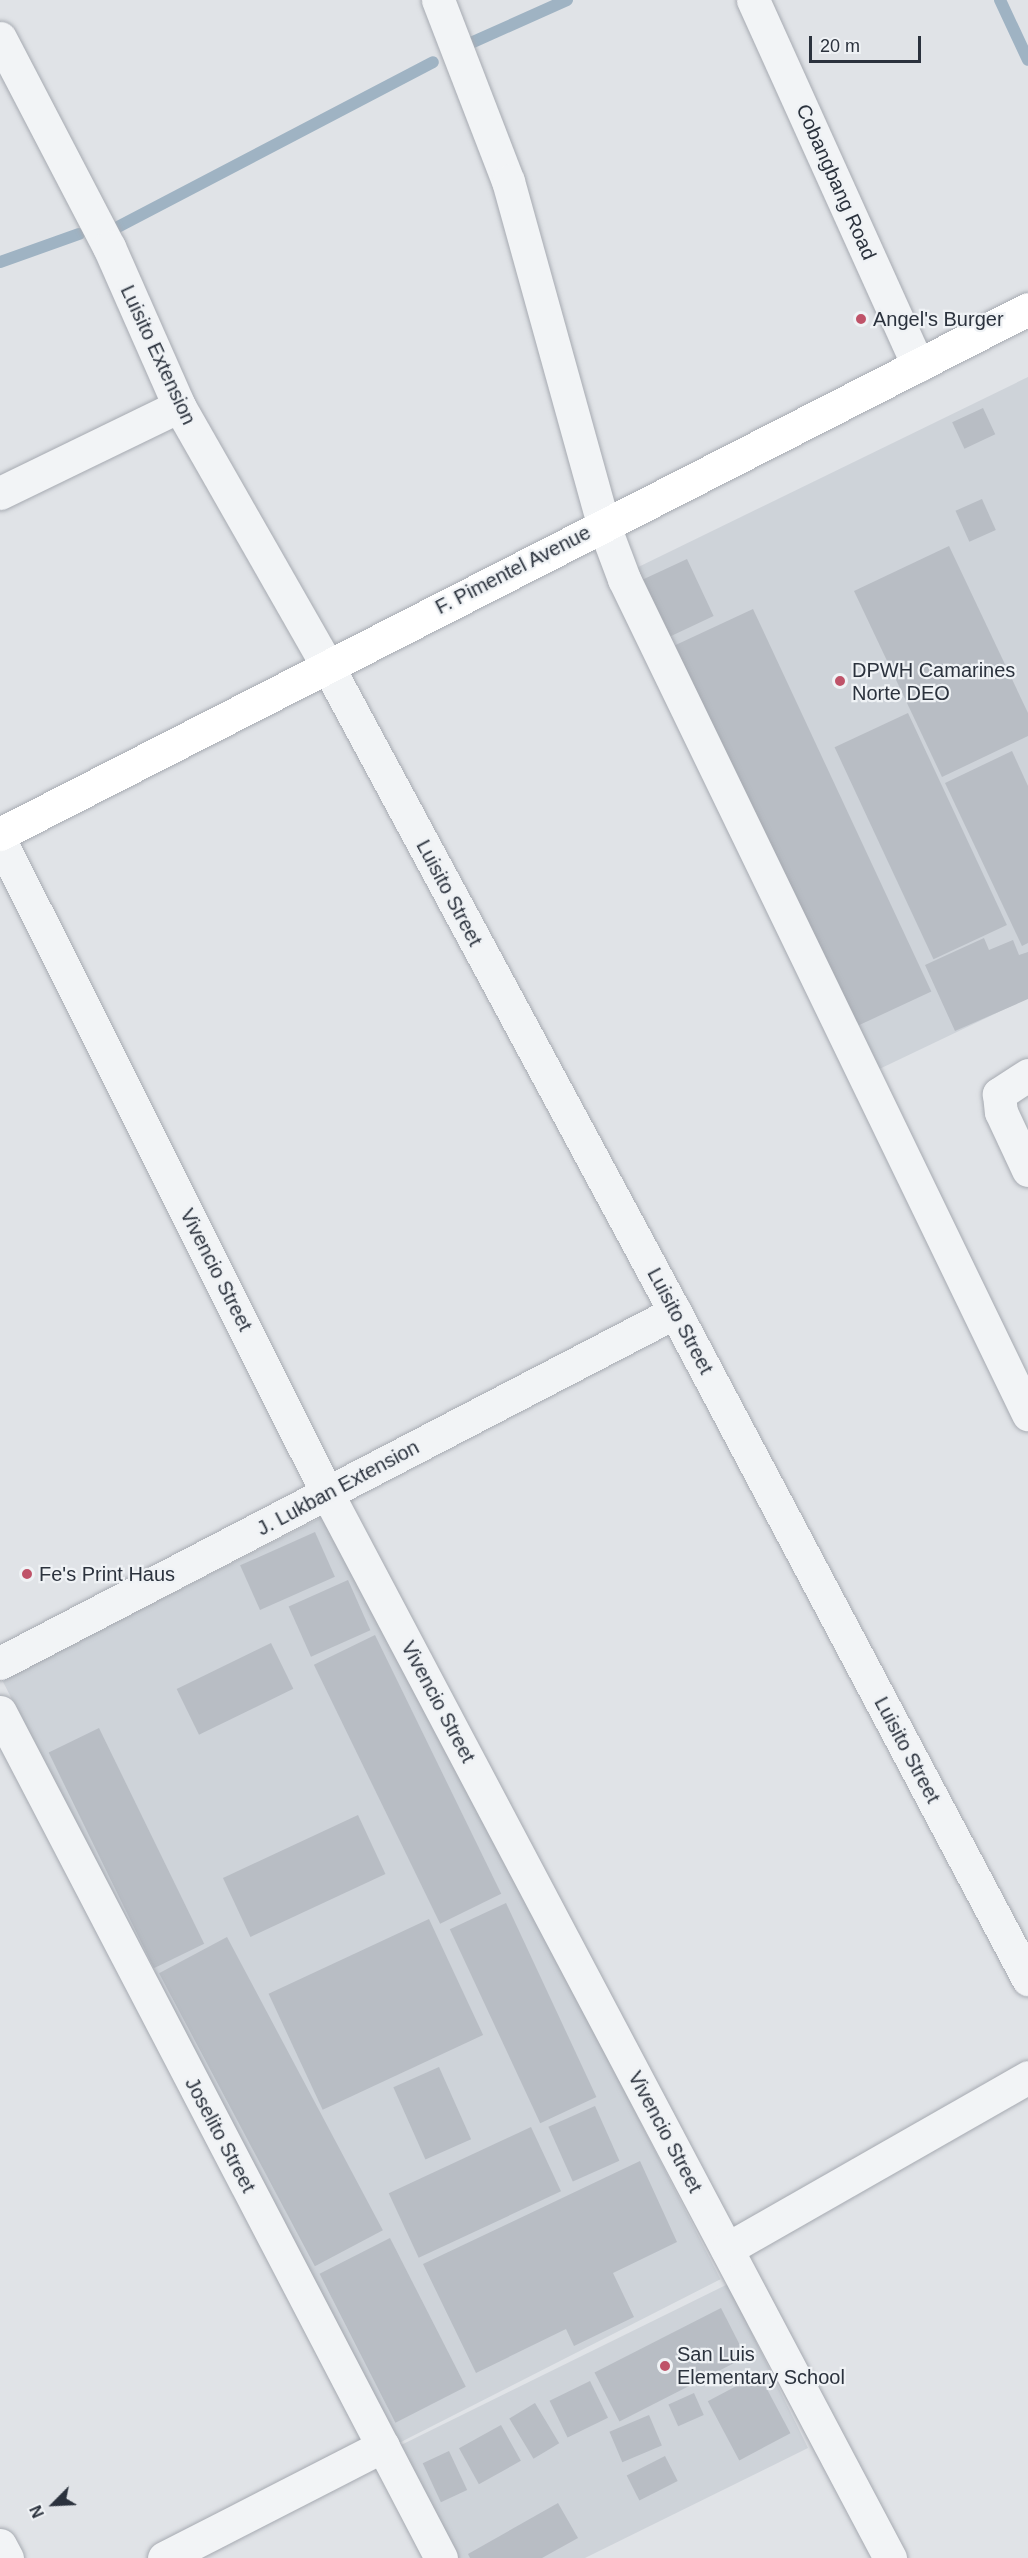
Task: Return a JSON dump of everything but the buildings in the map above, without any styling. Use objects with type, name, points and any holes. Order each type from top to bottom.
[{"type":"main road","name":"F. Pimentel Avenue","points":[[0,834],[603,523],[1028,309]]},
{"type":"street","points":[[438,0],[508,181],[603,523],[624,579],[735,813],[1028,1414]]},
{"type":"street","name":"Cobangbang Road","points":[[753,0],[918,365]]},
{"type":"street","name":"Luisito Extension","points":[[0,38],[109,247],[179,406],[327,665]]},
{"type":"street","points":[[0,493],[179,406]]},
{"type":"street","name":"Luisito Street","points":[[327,665],[675,1312],[1028,1979]]},
{"type":"street","name":"Vivencio Street","points":[[0,840],[327,1493],[890,2558]]},
{"type":"street","points":[[1028,1076],[999,1094],[1001,1112],[1028,1170]]},
{"type":"street","name":"J. Lukban Extension","points":[[0,1663],[675,1312]]},
{"type":"street","name":"Joselito Street","points":[[0,1712],[441,2558]]},
{"type":"street","points":[[727,2249],[1028,2077]]},
{"type":"street","points":[[164,2558],[383,2446]]},
{"type":"street","points":[[0,2545],[7,2558]]},
{"type":"shaded area","points":[[1028,377],[1028,998],[871,1073],[626,573]]},
{"type":"shaded area","points":[[330,1513],[720,2279],[393,2446],[2,1680]]},
{"type":"shaded area","name":"San Luis Elementary School","points":[[728,2284],[808,2448],[585,2558],[447,2558],[393,2449]]},
{"type":"waterway","points":[[473,42],[567,0]]},
{"type":"waterway","points":[[1000,0],[1028,60]]},
{"type":"waterway","points":[[112,230],[433,62]]},
{"type":"waterway","points":[[0,262],[79,234]]},
{"type":"place","name":"Angel's Burger","points":[[861,319]]},
{"type":"place","name":"DPWH Camarines Norte DEO","points":[[840,681]]},
{"type":"place","name":"Fe's Print Haus","points":[[27,1574]]},
{"type":"place","name":"San Luis Elementary School","points":[[665,2366]]}]
